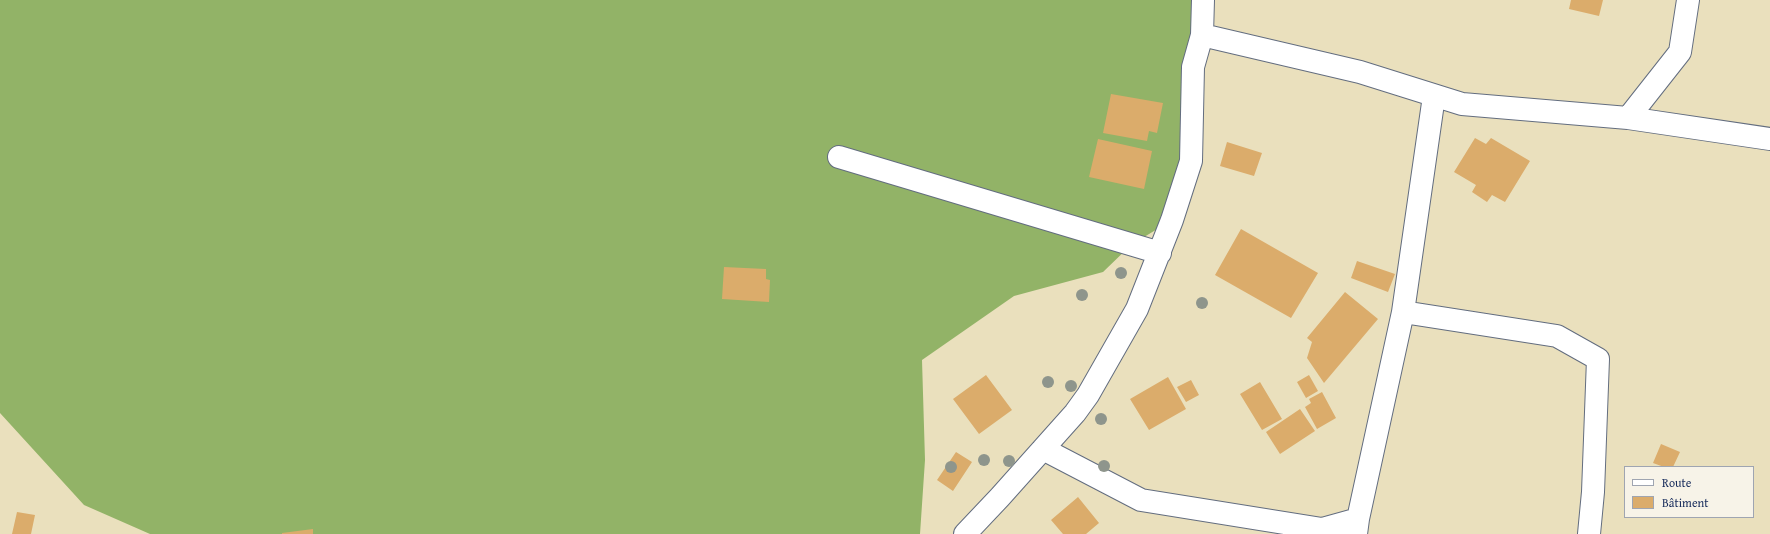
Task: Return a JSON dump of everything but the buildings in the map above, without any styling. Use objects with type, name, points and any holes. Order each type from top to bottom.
[{"type":"street","points":[[965,534],[1075,413],[1088,395],[1137,309],[1160,253],[1191,161],[1193,67],[1202,35],[1203,0]]},
{"type":"street","points":[[1628,118],[1680,52],[1688,0]]},
{"type":"street","points":[[1202,35],[1360,72],[1462,104],[1628,118],[1770,139]]},
{"type":"street","points":[[1043,449],[1140,500],[1322,529],[1357,527],[1403,312],[1434,96]]},
{"type":"street","points":[[839,157],[1160,253]]},
{"type":"street","points":[[1403,312],[1557,336],[1598,359],[1593,492],[1589,534]]},
{"type":"green space","points":[[0,0],[1203,0],[1172,220],[1131,245],[1103,272],[1014,296],[922,360],[925,460],[920,534],[150,534],[84,505],[0,413]]}]
